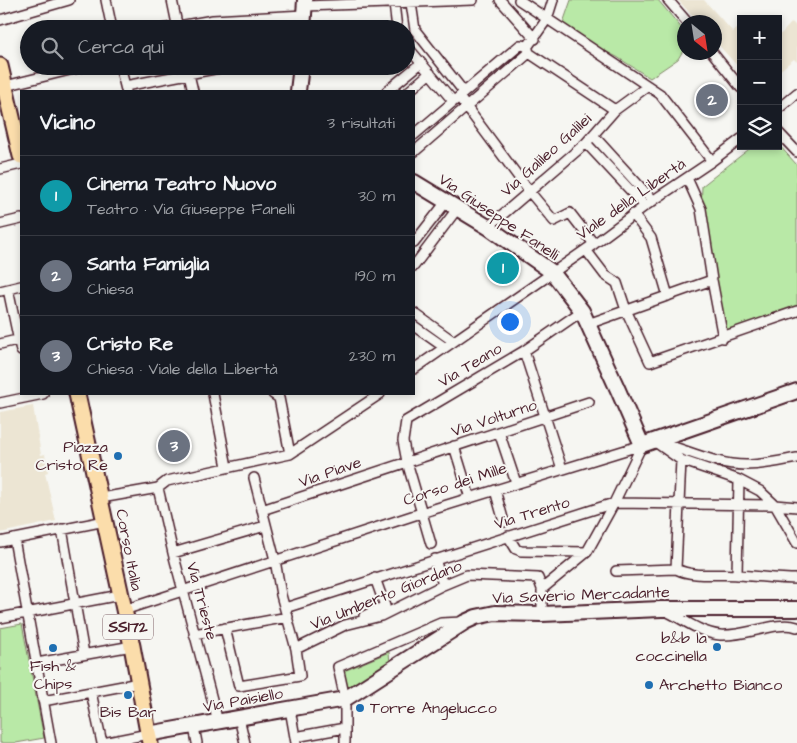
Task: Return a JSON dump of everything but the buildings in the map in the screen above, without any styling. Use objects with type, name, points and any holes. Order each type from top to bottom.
[{"type":"main road","points":[[0,66],[4,92],[20,152]]},
{"type":"main road","name":"Corso Italia","points":[[77,395],[106,520],[149,739]]},
{"type":"street","points":[[0,20],[69,0]]},
{"type":"street","points":[[106,0],[110,20]]},
{"type":"street","points":[[172,0],[176,20]]},
{"type":"street","points":[[213,20],[394,3],[473,0]]},
{"type":"street","points":[[500,0],[535,38]]},
{"type":"street","points":[[519,0],[660,94],[712,161]]},
{"type":"street","points":[[415,151],[528,49],[547,19],[553,0]]},
{"type":"street","points":[[668,0],[681,15]]},
{"type":"street","points":[[394,3],[396,20]]},
{"type":"street","points":[[411,3],[413,20]]},
{"type":"street","points":[[415,31],[466,107],[554,221],[570,213],[594,244]]},
{"type":"street","points":[[415,134],[520,45],[615,110]]},
{"type":"street","points":[[415,56],[430,73],[459,96]]},
{"type":"street","points":[[718,60],[737,83]]},
{"type":"street","points":[[415,68],[421,63]]},
{"type":"street","points":[[409,90],[430,73]]},
{"type":"street","points":[[4,92],[58,75]]},
{"type":"street","points":[[122,75],[125,89],[171,75]]},
{"type":"street","points":[[188,75],[193,90]]},
{"type":"street","points":[[298,90],[300,75]]},
{"type":"street","points":[[388,90],[406,75]]},
{"type":"street","name":"Via Galileo Galilei","points":[[488,227],[586,143],[615,110],[648,86]]},
{"type":"street","points":[[782,106],[797,93]]},
{"type":"street","points":[[593,135],[653,201]]},
{"type":"street","points":[[782,136],[797,152]]},
{"type":"street","name":"Viale della Libertà","points":[[415,368],[586,250],[737,142]]},
{"type":"street","points":[[586,143],[645,206]]},
{"type":"street","points":[[0,169],[20,164]]},
{"type":"street","points":[[688,178],[702,209],[722,338]]},
{"type":"street","name":"Via Giuseppe Fanelli","points":[[415,183],[488,227],[552,272],[582,311],[648,443]]},
{"type":"street","points":[[415,242],[451,205]]},
{"type":"street","points":[[415,264],[451,205]]},
{"type":"street","points":[[634,214],[651,238],[668,296]]},
{"type":"street","points":[[0,224],[20,219]]},
{"type":"street","points":[[586,250],[605,275],[617,283],[626,310],[650,362],[797,312]]},
{"type":"street","points":[[588,324],[712,280]]},
{"type":"street","points":[[0,344],[20,340],[4,290],[20,286]]},
{"type":"street","name":"Via Teano","points":[[407,462],[403,441],[406,421],[524,351],[582,311]]},
{"type":"street","points":[[415,314],[453,341]]},
{"type":"street","points":[[415,327],[444,347]]},
{"type":"street","points":[[524,351],[562,469]]},
{"type":"street","name":"Corso dei Mille","points":[[124,610],[421,513],[648,443],[797,391]]},
{"type":"street","points":[[0,403],[31,395]]},
{"type":"street","points":[[214,395],[227,467]]},
{"type":"street","points":[[279,395],[290,454]]},
{"type":"street","points":[[101,498],[158,488],[167,481],[290,454],[378,395]]},
{"type":"street","name":"Via Volturno","points":[[407,462],[589,402]]},
{"type":"street","points":[[499,432],[516,483]]},
{"type":"street","points":[[648,443],[734,464],[746,465],[797,458]]},
{"type":"street","points":[[648,443],[681,460],[739,480],[760,490],[775,505],[797,542]]},
{"type":"street","points":[[542,589],[587,552],[648,443]]},
{"type":"street","points":[[454,446],[470,498]]},
{"type":"street","points":[[676,569],[681,460]]},
{"type":"street","points":[[407,462],[431,544]]},
{"type":"street","name":"Via Piave","points":[[262,510],[407,462]]},
{"type":"street","points":[[225,628],[239,686],[300,676],[296,649],[281,595],[275,560],[254,478]]},
{"type":"street","points":[[737,575],[739,480]]},
{"type":"street","name":"Via Trieste","points":[[158,488],[173,553],[218,722]]},
{"type":"street","points":[[495,490],[504,522]]},
{"type":"street","name":"Via Trento","points":[[194,634],[286,612],[375,578],[614,503],[775,505],[797,507]]},
{"type":"street","points":[[0,542],[106,520]]},
{"type":"street","points":[[173,553],[265,526]]},
{"type":"street","points":[[62,529],[84,654]]},
{"type":"street","points":[[508,536],[516,549],[587,552]]},
{"type":"street","points":[[14,539],[50,743]]},
{"type":"street","points":[[435,559],[443,585]]},
{"type":"street","points":[[616,571],[676,569],[686,574],[797,579]]},
{"type":"street","name":"Via Umberto Giordano","points":[[296,649],[346,626],[381,616],[467,575],[538,578],[542,589],[542,614]]},
{"type":"street","points":[[346,626],[385,606],[375,578]]},
{"type":"street","points":[[0,618],[120,595]]},
{"type":"street","points":[[661,609],[693,626],[718,635],[742,634],[787,624],[797,627]]},
{"type":"street","name":"Via Saverio Mercadante","points":[[345,700],[465,622],[476,617],[495,613],[542,614],[661,609],[792,609]]},
{"type":"street","points":[[787,624],[792,609]]},
{"type":"street","points":[[345,743],[345,700],[338,667],[441,623],[465,622]]},
{"type":"street","points":[[37,663],[132,646]]},
{"type":"street","points":[[43,701],[139,683]]},
{"type":"street","points":[[91,692],[102,743],[149,739]]},
{"type":"street","name":"Via Paisiello","points":[[149,739],[218,722],[345,700]]},
{"type":"street","points":[[290,709],[296,740],[345,728]]},
{"type":"street","points":[[239,718],[245,743]]},
{"type":"street","points":[[194,727],[197,743]]},
{"type":"shaded area","points":[[678,0],[704,0],[718,15],[692,15]]},
{"type":"shaded area","points":[[722,20],[733,32],[737,29],[737,66],[722,49]]},
{"type":"shaded area","points":[[792,22],[797,27],[797,62],[794,59],[782,69],[782,60],[782,33]]},
{"type":"shaded area","points":[[33,406],[41,455],[45,454],[48,472],[45,473],[56,521],[0,533],[0,412]]},
{"type":"green space","points":[[571,0],[658,0],[677,23],[677,60],[650,78],[617,57],[570,34],[563,23]]},
{"type":"green space","points":[[782,148],[797,165],[797,311],[723,338],[701,209],[702,186],[748,150],[782,150]]},
{"type":"green space","points":[[22,624],[44,738],[16,743],[0,743],[0,628]]},
{"type":"green space","points":[[389,652],[390,663],[348,689],[344,671]]},
{"type":"place","name":"Santa Famiglia","points":[[712,100]]},
{"type":"place","name":"Cinema Teatro Nuovo","points":[[503,268]]},
{"type":"place","name":"Cristo Re","points":[[174,446]]},
{"type":"place","name":"Piazza Cristo Re","points":[[118,456]]},
{"type":"place","name":"b&b la coccinella","points":[[717,647]]},
{"type":"place","name":"Fish & Chips","points":[[53,648]]},
{"type":"place","name":"Archetto Bianco","points":[[649,685]]},
{"type":"place","name":"Bis Bar","points":[[128,695]]},
{"type":"place","name":"Torre Angelucco","points":[[360,708]]}]
